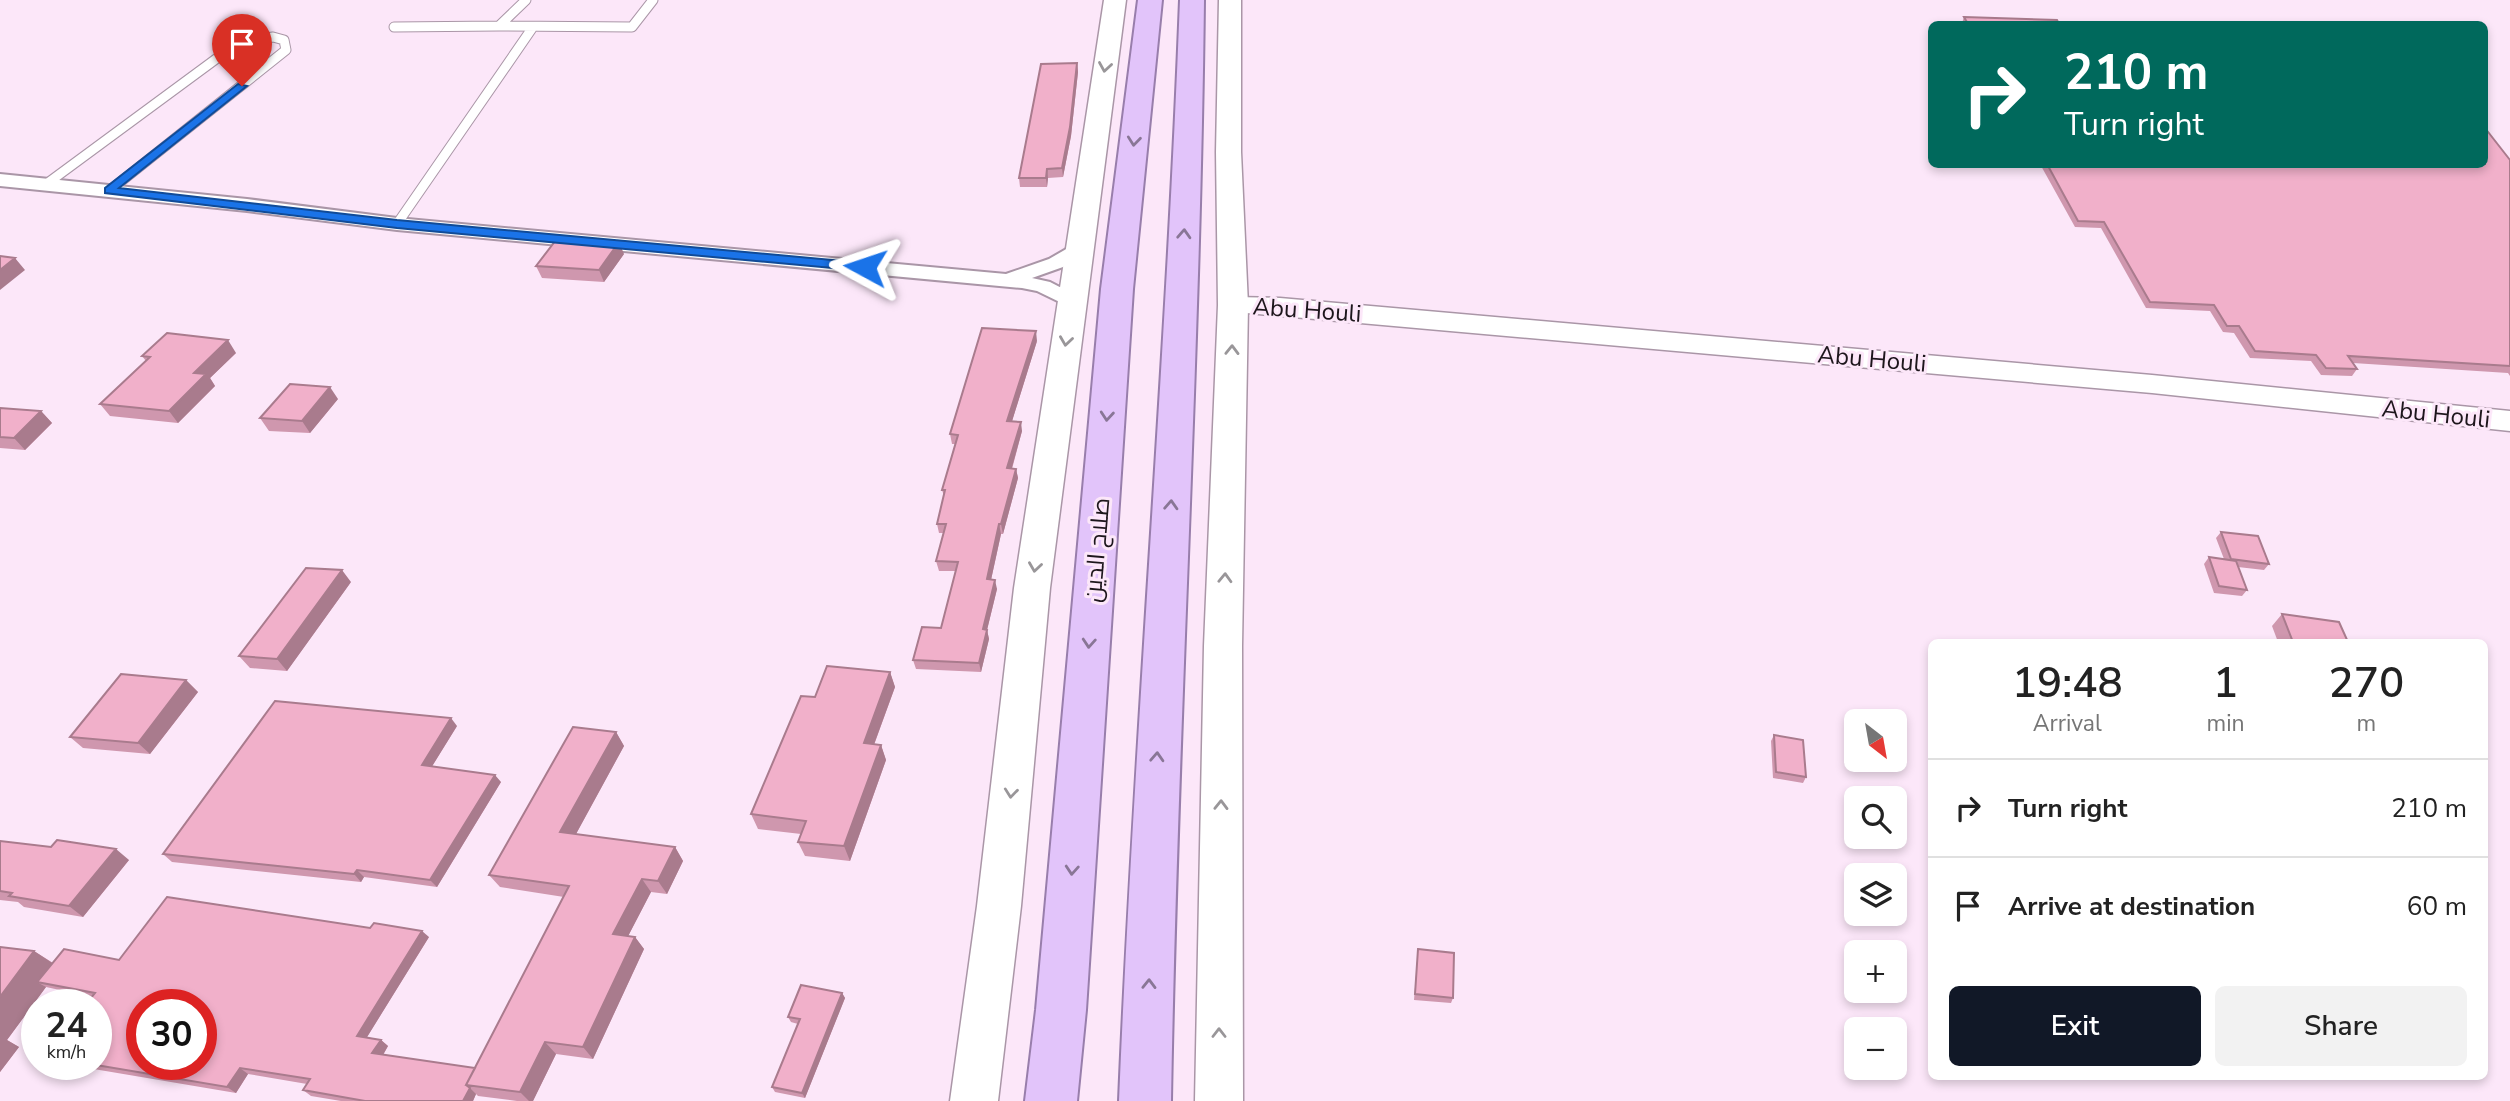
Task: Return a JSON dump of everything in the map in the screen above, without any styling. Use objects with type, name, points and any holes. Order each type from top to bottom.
[{"type":"highway","name":"صلاح الدين","points":[[1051,1101],[1117,289],[1150,0]]},
{"type":"highway","points":[[1145,1101],[1152,858],[1188,158],[1192,0]]},
{"type":"main road","points":[[974,1101],[999,906],[1032,588],[1115,0]]},
{"type":"main road","points":[[1219,1101],[1223,646],[1233,305],[1229,251],[1230,0]]},
{"type":"street","points":[[0,180],[397,224],[1003,280],[1044,286],[1072,302]]},
{"type":"street","points":[[1003,280],[1046,267],[1082,248]]},
{"type":"street","name":"Abu Houli","points":[[1233,305],[1280,306],[2152,384],[2510,421]]},
{"type":"lane","points":[[499,26],[526,0]]},
{"type":"lane","points":[[394,27],[632,27],[653,0]]},
{"type":"lane","points":[[397,224],[533,27]]},
{"type":"lane","points":[[45,185],[239,42],[273,37],[285,40],[286,50],[109,191]]},
{"type":"building","points":[[1964,17],[2058,21],[1966,21]]},
{"type":"building","points":[[1077,63],[1070,127],[1062,168],[1047,169],[1046,178],[1019,178],[1041,64]]},
{"type":"building","points":[[2488,132],[2510,160],[2510,366],[2348,356],[2357,369],[2326,368],[2316,355],[2255,351],[2239,326],[2227,326],[2214,305],[2150,302],[2104,222],[2078,221],[2049,168],[2488,168]]},
{"type":"building","points":[[577,238],[619,242],[599,270],[536,266],[556,240],[574,241]]},
{"type":"building","points":[[0,256],[15,258],[0,270]]},
{"type":"building","points":[[982,328],[1036,331],[1007,421],[1021,422],[1007,468],[1016,469],[999,524],[987,579],[995,580],[983,629],[987,630],[979,663],[913,660],[922,627],[941,628],[958,562],[936,561],[946,524],[937,524],[945,490],[942,490],[958,435],[950,434]]},
{"type":"building","points":[[167,333],[228,340],[194,373],[206,374],[169,411],[100,404],[150,357],[142,356]]},
{"type":"building","points":[[290,384],[330,387],[302,421],[260,418]]},
{"type":"building","points":[[0,408],[41,411],[14,438],[0,437]]},
{"type":"building","points":[[2221,532],[2258,536],[2269,564],[2231,559]]},
{"type":"building","points":[[2209,557],[2236,561],[2247,590],[2219,586]]},
{"type":"building","points":[[306,568],[342,570],[277,659],[239,656]]},
{"type":"building","points":[[2282,614],[2339,622],[2347,639],[2292,639]]},
{"type":"building","points":[[827,666],[890,672],[864,743],[881,745],[844,846],[798,842],[806,821],[751,814],[801,696],[815,697]]},
{"type":"building","points":[[121,674],[186,680],[138,743],[70,737]]},
{"type":"building","points":[[275,701],[451,718],[422,765],[495,775],[430,880],[357,870],[354,874],[163,854]]},
{"type":"building","points":[[573,727],[616,732],[560,832],[675,847],[658,881],[642,879],[613,934],[635,937],[583,1047],[545,1042],[520,1092],[466,1085],[569,886],[489,875]]},
{"type":"building","points":[[1774,735],[1803,740],[1806,777],[1776,772]]},
{"type":"building","points":[[57,840],[116,849],[69,906],[9,896],[12,893],[0,891],[0,841],[51,847]]},
{"type":"building","points":[[167,897],[370,928],[374,923],[422,931],[357,1036],[381,1040],[372,1053],[475,1068],[466,1085],[470,1088],[463,1101],[365,1101],[303,1090],[310,1079],[240,1068],[227,1087],[185,1080],[217,1080],[217,989],[126,989],[126,1070],[112,1068],[112,989],[74,989],[37,982],[64,949],[119,960]]},
{"type":"building","points":[[0,947],[34,951],[0,997]]},
{"type":"building","points":[[1418,949],[1454,953],[1453,998],[1415,994]]},
{"type":"building","points":[[801,985],[842,993],[802,1093],[772,1087],[800,1019],[788,1017]]},
{"type":"route","points":[[242,86],[109,191],[397,224],[865,267]]}]
